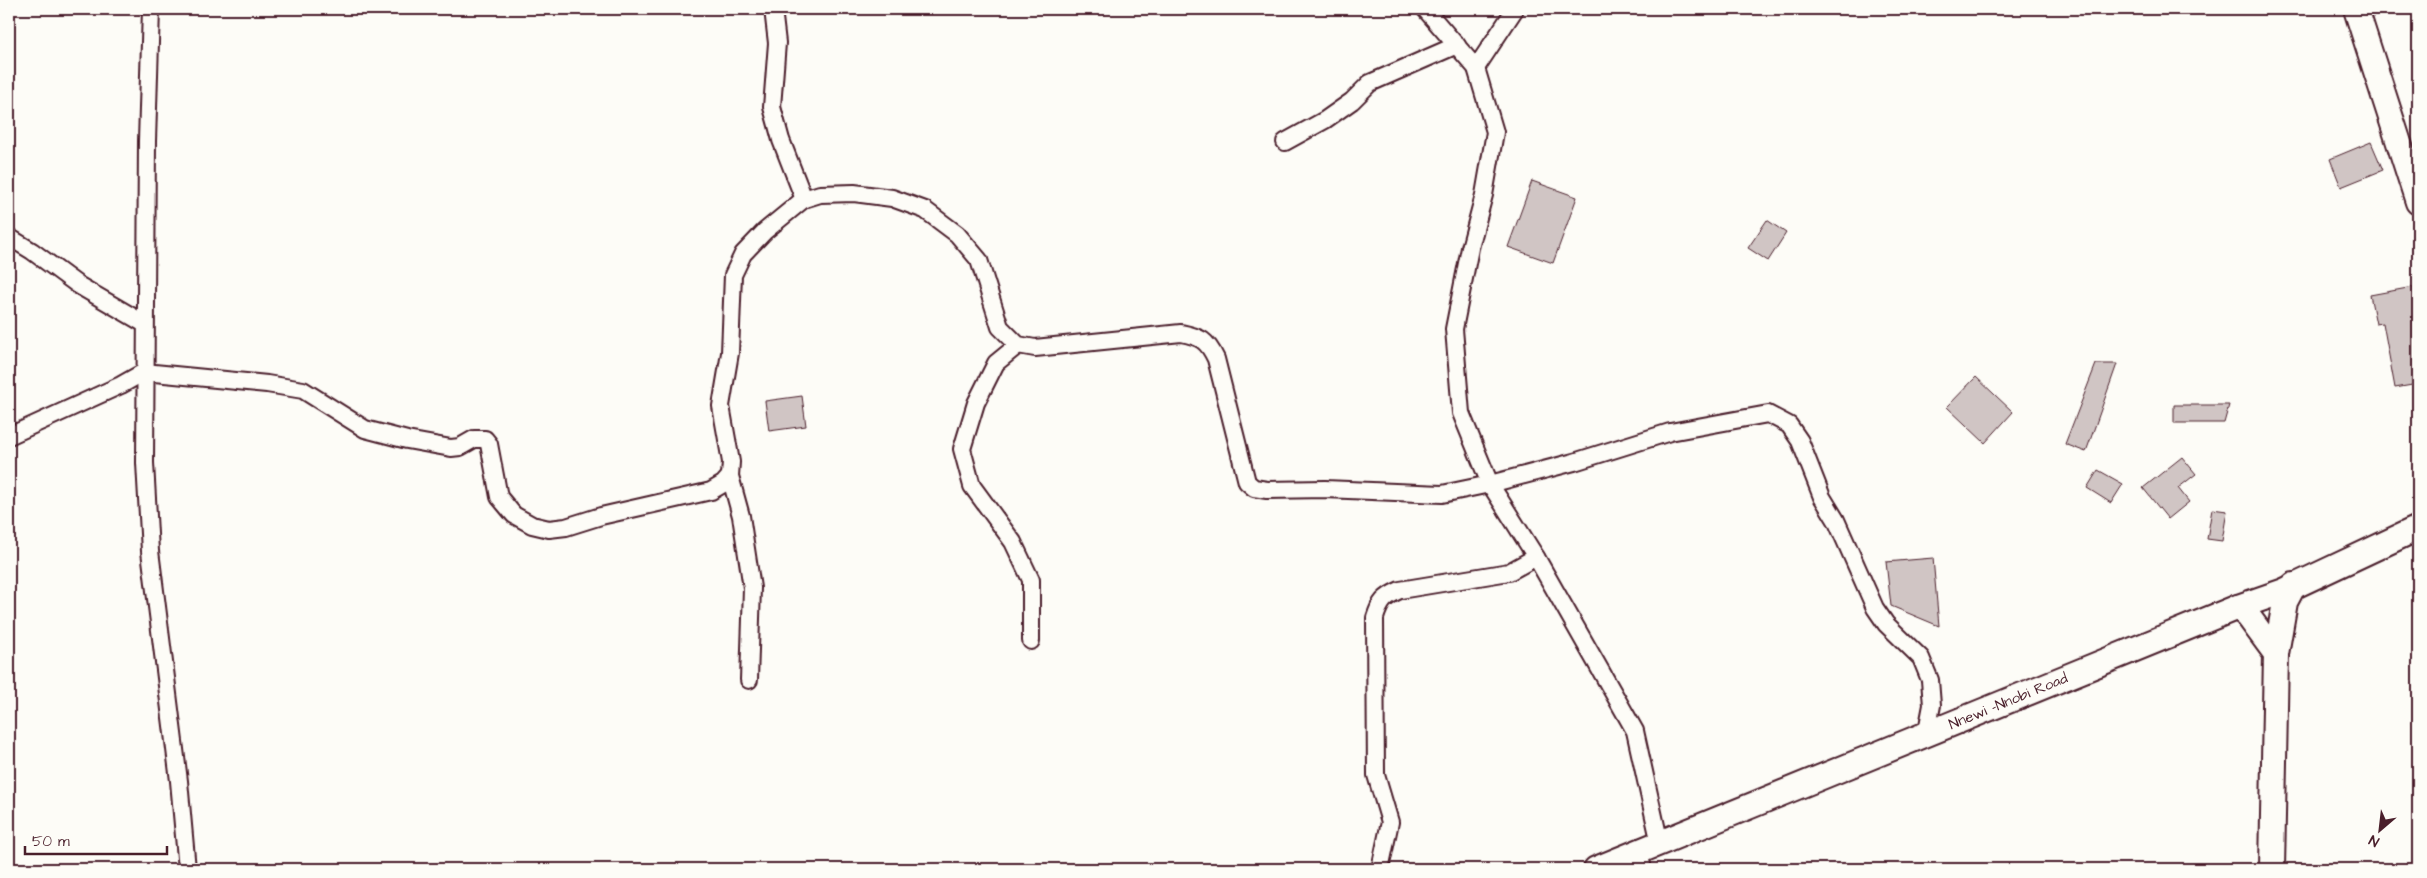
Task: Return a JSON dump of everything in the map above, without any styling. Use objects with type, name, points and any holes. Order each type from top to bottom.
[{"type":"main road","points":[[2356,9],[2417,197]]},
{"type":"main road","name":"Nnewi -Nnobi Road","points":[[1596,869],[1647,855],[1926,736],[2238,607],[2284,591],[2418,528]]},
{"type":"main road","points":[[2272,869],[2276,654],[2285,602],[2294,585]]},
{"type":"main road","points":[[2238,607],[2248,616],[2276,654]]},
{"type":"street","points":[[151,9],[144,372],[145,462],[150,551],[179,781],[187,869]]},
{"type":"street","points":[[773,9],[777,43],[772,107],[781,140],[804,199]]},
{"type":"street","points":[[1425,9],[1476,68],[1495,132],[1484,195],[1470,248],[1454,329],[1461,413],[1490,484],[1536,557],[1635,731],[1647,855]]},
{"type":"street","points":[[1476,68],[1514,9]]},
{"type":"street","points":[[1285,142],[1326,120],[1352,101],[1370,84],[1457,45]]},
{"type":"street","points":[[749,680],[752,588],[741,516],[730,476],[731,462],[721,406],[730,353],[733,275],[743,254],[765,232],[804,199],[820,194],[854,194],[892,198],[925,210],[957,234],[979,260],[1000,327],[1018,345],[1035,348],[1181,333],[1197,336],[1209,344],[1216,359],[1247,482],[1254,488],[1267,490],[1325,489],[1442,494],[1490,484],[1574,462],[1670,432],[1768,414],[1789,425],[1800,441],[1822,497],[1836,520],[1875,608],[1886,624],[1921,658],[1930,680],[1932,705],[1926,736]]},
{"type":"street","points":[[9,237],[32,251],[78,285],[145,324]]},
{"type":"street","points":[[1018,345],[996,363],[976,403],[962,449],[972,486],[1013,542],[1031,580],[1031,641]]},
{"type":"street","points":[[9,436],[121,385],[144,372],[267,384],[303,390],[365,429],[416,442],[451,448],[460,447],[474,439],[485,440],[491,452],[493,474],[500,497],[514,515],[532,525],[550,529],[566,528],[601,516],[711,491],[723,484],[730,476]]},
{"type":"street","points":[[1380,869],[1390,822],[1376,775],[1375,618],[1380,602],[1387,595],[1400,590],[1510,572],[1536,557]]},
{"type":"building","points":[[2371,142],[2383,170],[2341,187],[2330,159]]},
{"type":"building","points":[[1532,181],[1577,197],[1553,263],[1508,247]]},
{"type":"building","points":[[1767,220],[1786,233],[1768,261],[1748,248]]},
{"type":"building","points":[[2413,287],[2418,316],[2413,317],[2418,344],[2418,384],[2395,388],[2383,323],[2376,324],[2370,295]]},
{"type":"building","points":[[2096,364],[2117,364],[2086,452],[2065,444]]},
{"type":"building","points":[[1976,377],[2013,412],[1985,443],[1947,407]]},
{"type":"building","points":[[802,396],[806,426],[769,431],[765,401]]},
{"type":"building","points":[[2174,405],[2229,405],[2224,423],[2174,423]]},
{"type":"building","points":[[2182,457],[2196,474],[2178,488],[2189,502],[2168,519],[2143,488]]},
{"type":"building","points":[[2098,470],[2123,484],[2111,503],[2087,488]]},
{"type":"building","points":[[2212,509],[2227,511],[2222,541],[2207,539]]},
{"type":"building","points":[[1933,558],[1939,626],[1891,606],[1886,562]]}]
